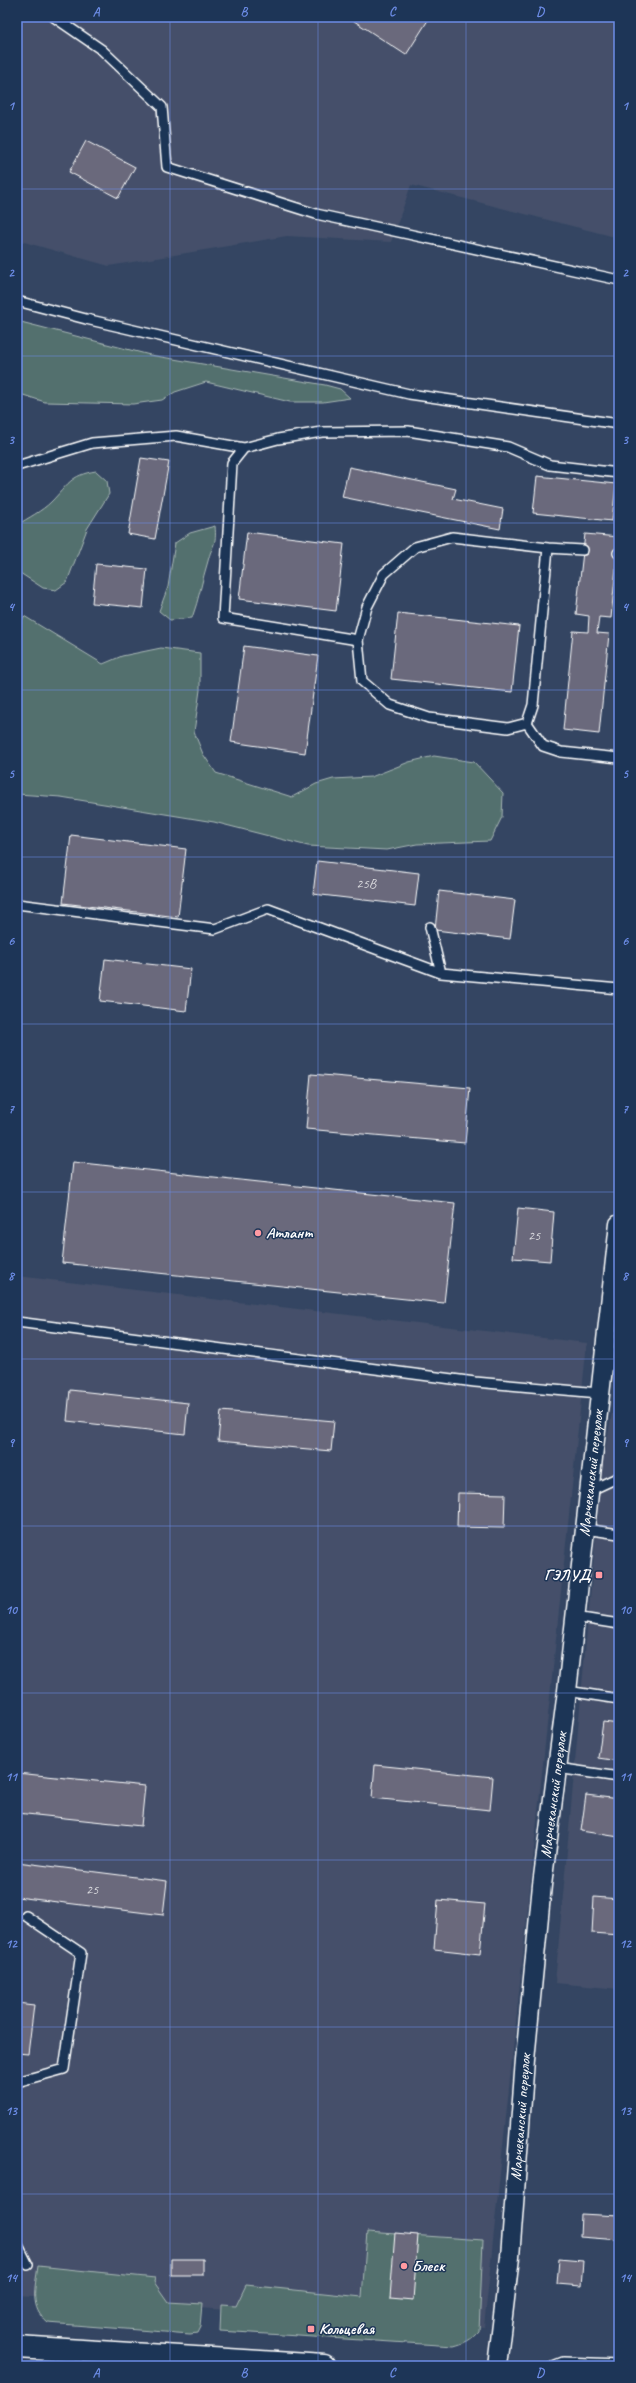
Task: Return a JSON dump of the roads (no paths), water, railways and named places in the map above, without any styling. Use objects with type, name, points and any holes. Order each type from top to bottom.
[{"type":"main road","points":[[17,2347],[324,2366]]},
{"type":"street","name":"Марчеканский переулок","points":[[497,2366],[511,2250],[533,1969],[557,1768],[568,1691],[599,1393],[619,1224]]},
{"type":"lane","points":[[54,17],[102,50],[162,107],[167,167],[316,214],[619,280]]},
{"type":"lane","points":[[17,301],[86,319],[409,394],[619,424]]},
{"type":"lane","points":[[17,466],[92,443],[176,436],[244,448],[278,438],[322,432],[408,431],[508,447],[550,465],[619,473]]},
{"type":"lane","points":[[244,448],[232,463],[223,618],[358,640]]},
{"type":"lane","points":[[527,723],[508,728],[429,718],[390,705],[362,681],[358,640],[366,607],[384,574],[415,547],[452,537],[548,548],[583,550]]},
{"type":"lane","points":[[527,723],[533,706],[548,548]]},
{"type":"lane","points":[[527,723],[543,746],[561,752],[619,758]]},
{"type":"lane","points":[[17,904],[215,929],[268,909],[441,973],[619,989]]},
{"type":"lane","points":[[430,927],[441,973]]},
{"type":"lane","points":[[17,1322],[475,1382],[599,1393]]},
{"type":"lane","points":[[589,1491],[619,1477]]},
{"type":"lane","points":[[585,1529],[619,1534]]},
{"type":"lane","points":[[575,1617],[619,1624]]},
{"type":"lane","points":[[568,1691],[619,1699]]},
{"type":"lane","points":[[557,1768],[619,1777]]},
{"type":"lane","points":[[17,2082],[64,2069],[81,1953],[26,1916]]},
{"type":"lane","points":[[17,2243],[28,2265]]},
{"type":"lane","points":[[553,2366],[563,2362],[619,2364]]},
{"type":"place","name":"Атлант","points":[[258,1233]]},
{"type":"place","name":"ГЭЛУД","points":[[599,1575]]},
{"type":"place","name":"Блеск","points":[[404,2266]]},
{"type":"place","name":"Кольцевая","points":[[311,2329]]}]
